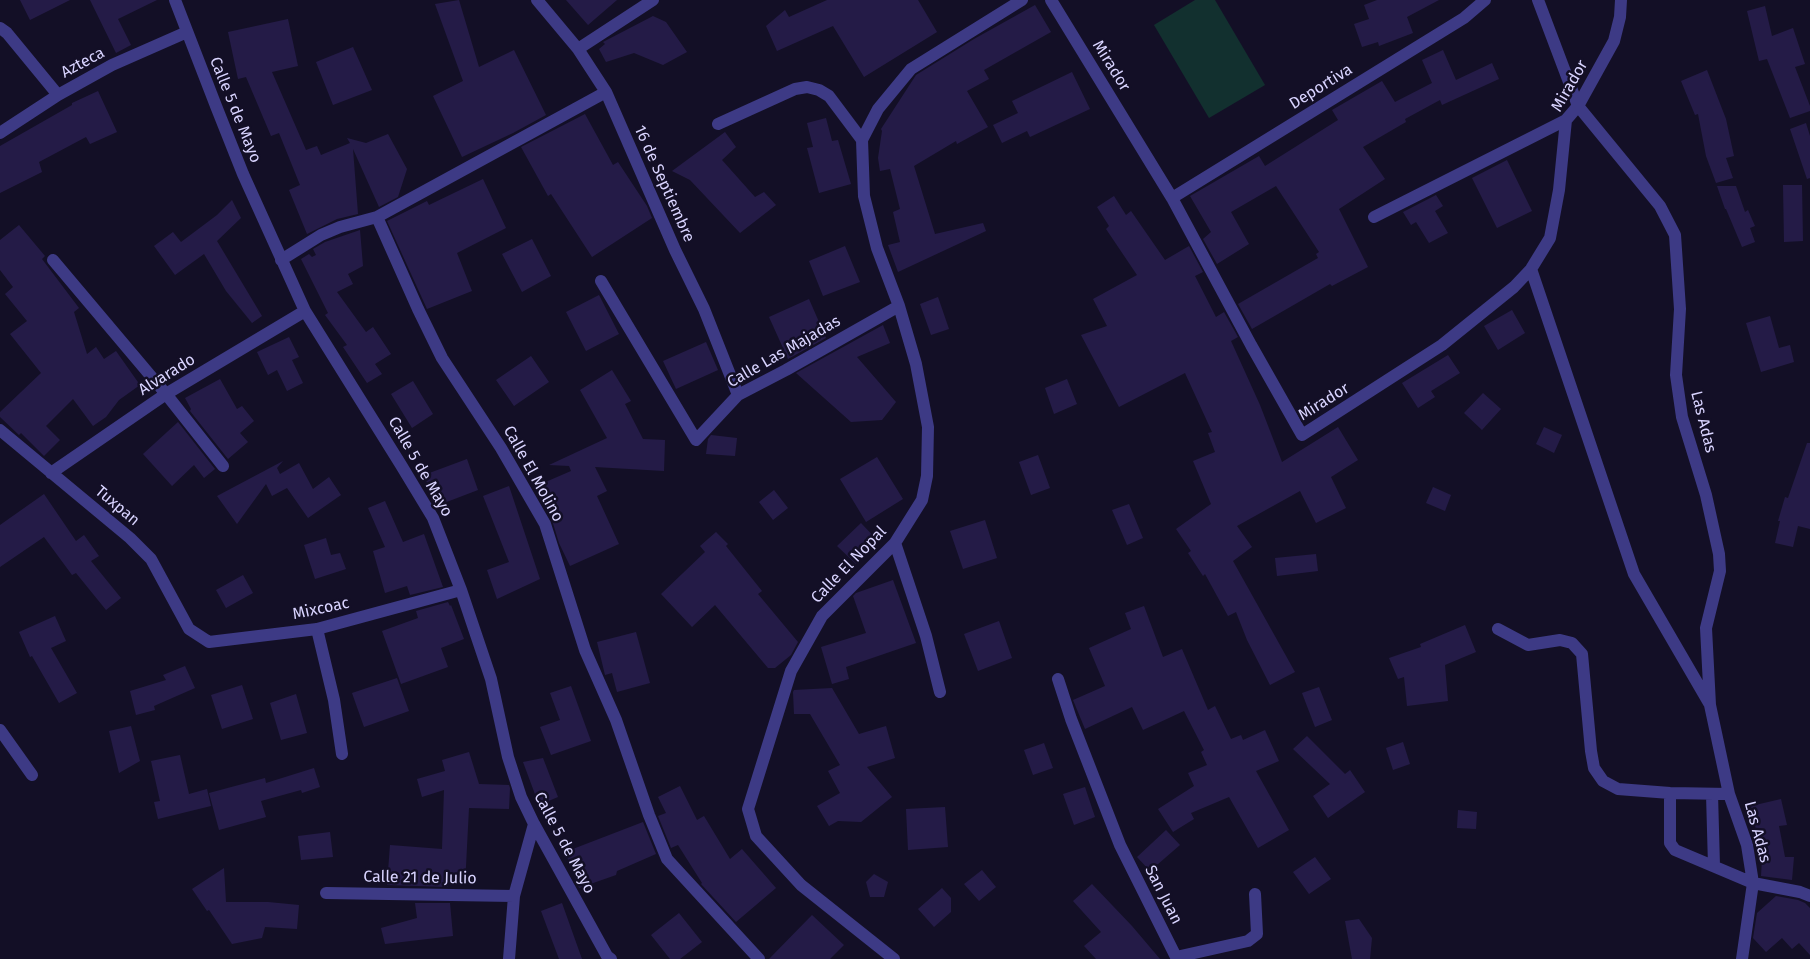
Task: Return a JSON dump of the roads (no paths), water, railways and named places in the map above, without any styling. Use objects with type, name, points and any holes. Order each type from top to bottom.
[{"type":"street","name":"Calle 5 de Mayo","points":[[175,0],[244,174],[305,311],[433,518],[461,590],[491,679],[508,757],[521,797],[606,956],[611,959]]},
{"type":"street","name":"16 de Septiembre","points":[[537,0],[578,49],[606,92],[675,250],[704,309],[738,395]]},
{"type":"street","points":[[578,49],[653,0]]},
{"type":"street","name":"Calle El Nopal","points":[[894,959],[801,885],[756,836],[748,809],[791,671],[822,616],[895,543],[922,500],[927,476],[928,427],[916,364],[899,306],[877,248],[864,196],[862,140],[878,109],[911,69],[1022,0]]},
{"type":"street","name":"Mirador","points":[[1051,0],[1172,198],[1246,337],[1302,435],[1442,345],[1514,287],[1531,269],[1550,238],[1559,190],[1566,120],[1578,106],[1614,41],[1620,17],[1621,0]]},
{"type":"street","name":"Deportiva","points":[[1172,198],[1464,18],[1485,0]]},
{"type":"street","name":"Las Adas","points":[[1538,0],[1578,106],[1660,206],[1675,235],[1680,309],[1676,376],[1682,417],[1706,495],[1719,554],[1720,571],[1706,628],[1710,705],[1730,794],[1747,845],[1753,883],[1742,959]]},
{"type":"street","points":[[0,28],[7,32],[58,96]]},
{"type":"street","name":"Azteca","points":[[0,133],[58,96],[112,65],[187,32]]},
{"type":"street","points":[[718,124],[796,89],[807,87],[819,90],[828,96],[862,140]]},
{"type":"street","points":[[281,260],[321,235],[340,227],[377,217],[606,92]]},
{"type":"street","points":[[1374,217],[1566,120]]},
{"type":"street","name":"Calle El Molino","points":[[377,217],[442,358],[501,448],[545,524],[585,650],[616,720],[648,816],[667,859],[759,959]]},
{"type":"street","points":[[53,260],[166,394],[223,466]]},
{"type":"street","points":[[1531,269],[1634,574],[1710,705]]},
{"type":"street","name":"Calle Las Majadas","points":[[601,281],[696,440],[738,395],[899,306]]},
{"type":"street","name":"Alvarado","points":[[51,473],[166,394],[305,311]]},
{"type":"street","name":"Tuxpan","points":[[0,430],[130,538],[151,559],[189,629]]},
{"type":"street","points":[[895,543],[926,636],[940,692]]},
{"type":"street","name":"Mixcoac","points":[[189,629],[209,642],[317,629],[461,590]]},
{"type":"street","points":[[317,629],[334,700],[342,754]]},
{"type":"street","points":[[1498,629],[1528,645],[1560,640],[1572,643],[1582,654],[1591,751],[1594,768],[1603,781],[1618,789],[1670,793],[1730,794]]},
{"type":"street","name":"San Juan","points":[[1058,679],[1071,719],[1120,845],[1177,958]]},
{"type":"street","points":[[0,730],[32,775]]},
{"type":"street","points":[[1670,793],[1670,842],[1675,850],[1753,883],[1800,892],[1810,896]]},
{"type":"street","points":[[1712,794],[1714,866]]},
{"type":"street","points":[[508,959],[514,896],[534,824]]},
{"type":"street","name":"Calle 21 de Julio","points":[[326,893],[514,896]]},
{"type":"street","points":[[1177,958],[1248,941],[1257,934],[1256,894]]}]
